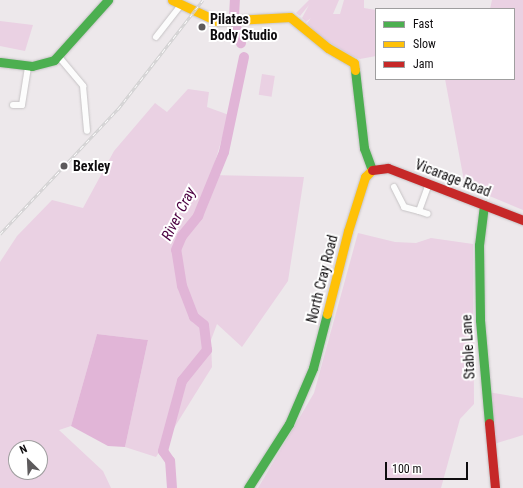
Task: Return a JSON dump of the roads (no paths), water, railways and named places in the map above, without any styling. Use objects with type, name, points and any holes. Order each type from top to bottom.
[{"type":"main road","points":[[0,62],[28,66],[59,57],[108,0]]},
{"type":"main road","points":[[172,0],[180,6],[212,20],[235,21],[290,17],[356,66],[364,148],[372,170]]},
{"type":"main road","name":"Vicarage Road","points":[[372,170],[388,168],[523,220]]},
{"type":"main road","name":"North Cray Road","points":[[248,488],[289,424],[313,368],[348,231],[365,178],[372,170]]},
{"type":"main road","name":"Stable Lane","points":[[484,205],[480,245],[482,354],[495,488]]},
{"type":"street","points":[[156,37],[180,6]]},
{"type":"street","points":[[59,57],[83,86],[87,131]]},
{"type":"street","points":[[13,105],[22,105],[28,66]]},
{"type":"street","points":[[419,211],[429,183]]},
{"type":"street","points":[[394,187],[404,207],[428,214]]},
{"type":"waterway","name":"River Cray","points":[[234,17],[235,0]]},
{"type":"waterway","name":"River Cray","points":[[236,27],[241,43]]},
{"type":"waterway","name":"River Cray","points":[[172,488],[170,461],[163,451],[182,381],[207,350],[204,325],[194,317],[182,286],[176,250],[182,236],[198,216],[224,152],[244,57]]},
{"type":"railway","points":[[0,234],[118,109],[203,0]]},
{"type":"place","name":"Pilates Body Studio","points":[[202,27]]},
{"type":"place","name":"Bexley","points":[[64,166]]}]
